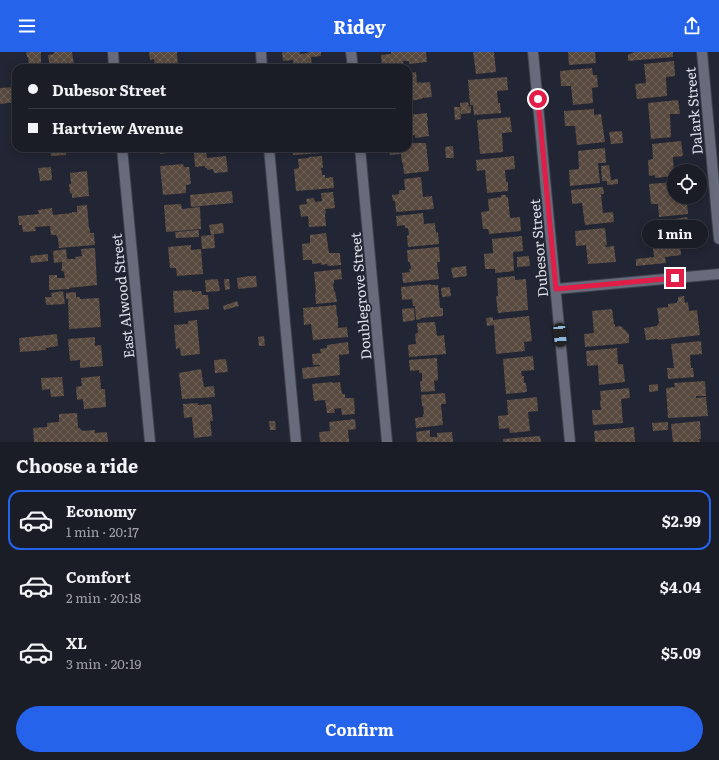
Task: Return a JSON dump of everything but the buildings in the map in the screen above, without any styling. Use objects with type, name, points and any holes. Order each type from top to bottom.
[{"type":"street","points":[[112,52],[114,64]]},
{"type":"street","points":[[261,52],[262,64]]},
{"type":"street","points":[[351,52],[352,64]]},
{"type":"street","name":"Dubesor Street","points":[[533,52],[570,442]]},
{"type":"street","name":"Dalark Street","points":[[702,52],[719,239]]},
{"type":"street","name":"East Alwood Street","points":[[122,152],[150,442]]},
{"type":"street","points":[[269,152],[296,442]]},
{"type":"street","name":"Doublegrove Street","points":[[360,152],[387,442]]},
{"type":"street","points":[[556,289],[719,274]]},
{"type":"route","points":[[538,99],[556,289],[675,278]]}]
